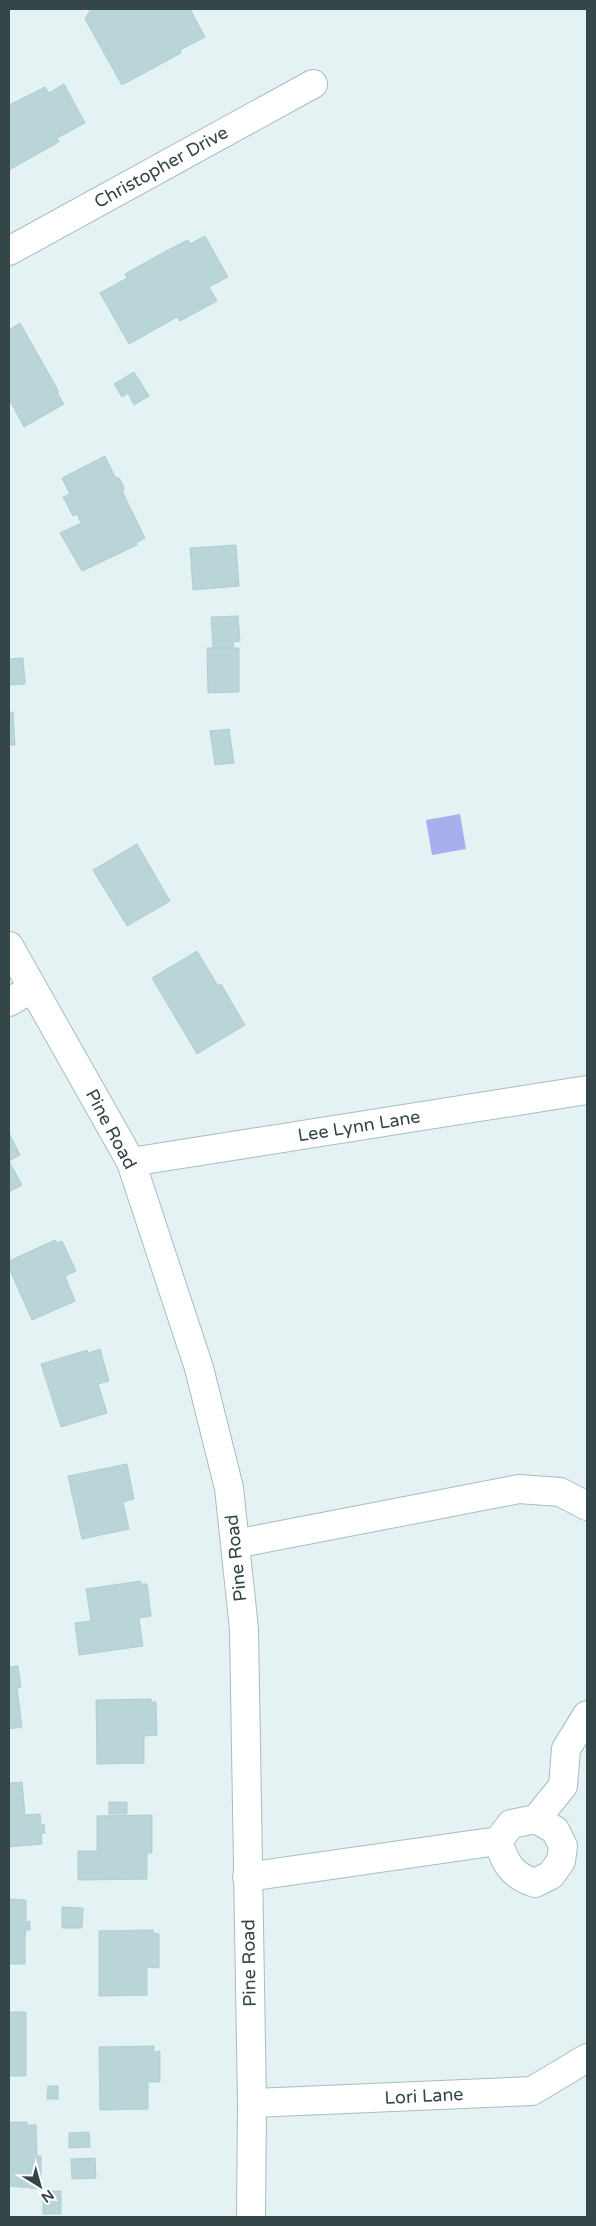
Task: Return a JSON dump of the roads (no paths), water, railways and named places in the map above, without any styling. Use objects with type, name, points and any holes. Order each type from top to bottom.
[{"type":"street","name":"Christopher Drive","points":[[9,251],[313,84]]},
{"type":"street","name":"Pine Road","points":[[9,946],[131,1162],[199,1368],[229,1488],[244,1629],[252,2103],[251,2217]]},
{"type":"street","points":[[9,1002],[33,988]]},
{"type":"street","name":"Lee Lynn Lane","points":[[131,1162],[587,1090]]},
{"type":"street","points":[[235,1544],[519,1489],[560,1492],[587,1506]]},
{"type":"street","points":[[247,1877],[498,1841],[511,1824],[536,1819],[563,1786],[566,1749],[587,1715]]},
{"type":"street","points":[[498,1841],[502,1855],[520,1878],[535,1883],[551,1875],[561,1861],[563,1846],[555,1830],[536,1819]]},
{"type":"street","name":"Lori Lane","points":[[252,2103],[532,2091],[587,2058]]}]
